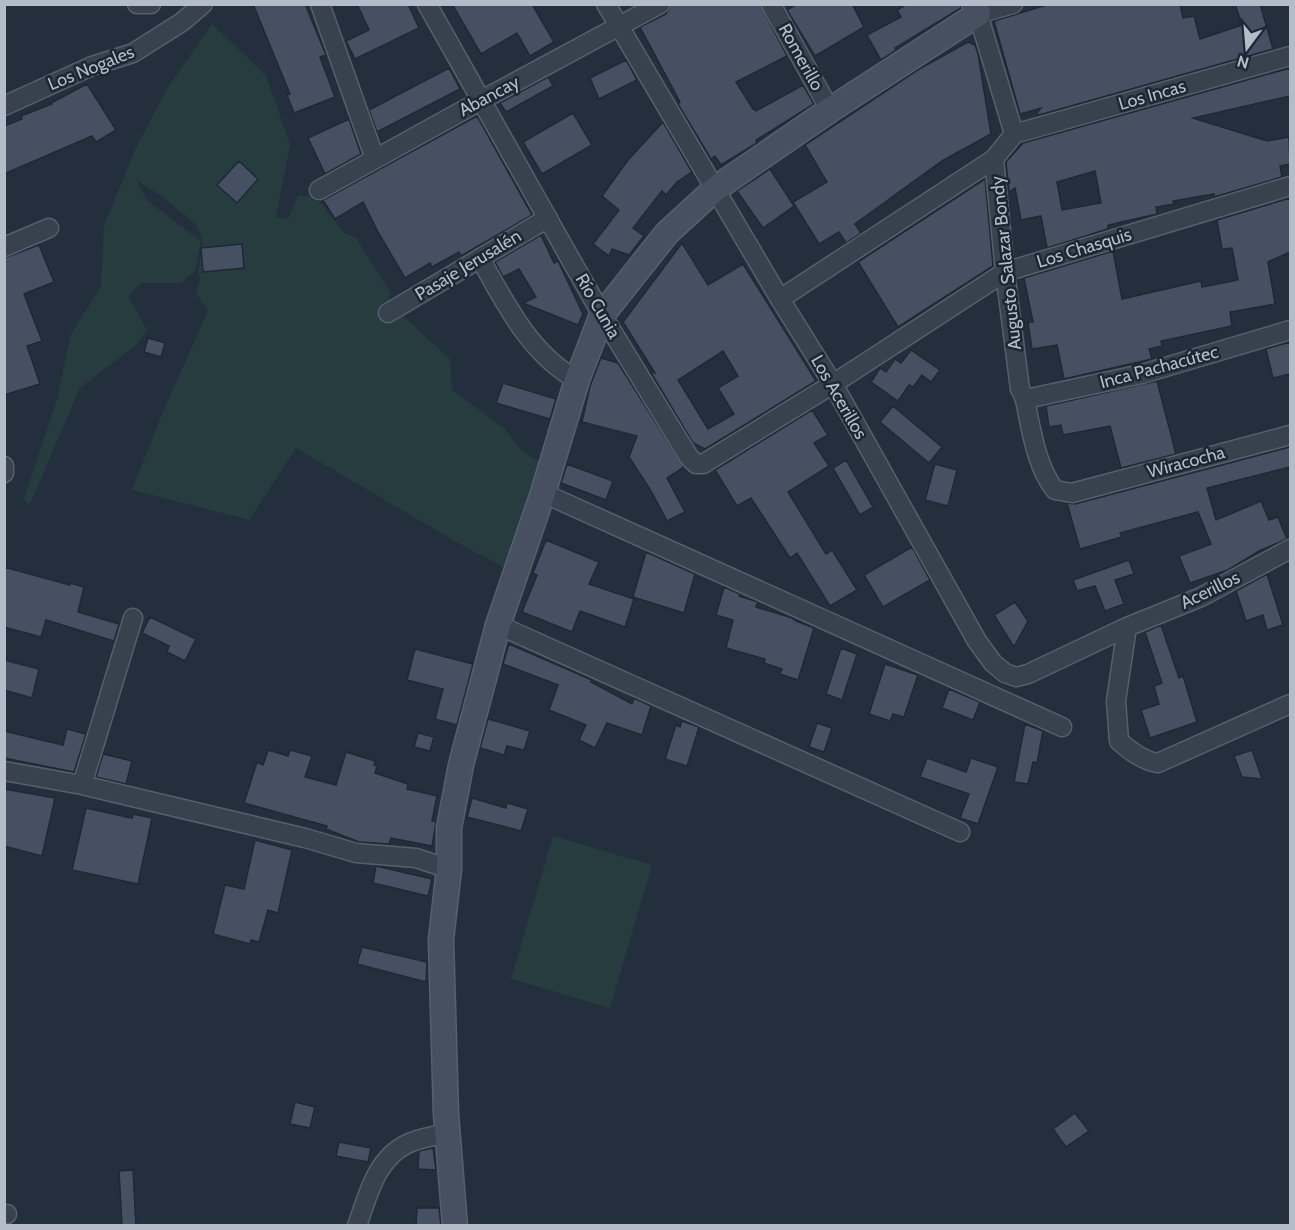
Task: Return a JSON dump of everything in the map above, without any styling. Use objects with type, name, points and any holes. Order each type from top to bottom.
[{"type":"street","points":[[137,4],[152,4]]},
{"type":"street","name":"Los Nogales","points":[[4,105],[73,74],[133,53],[182,21],[203,4]]},
{"type":"street","points":[[320,4],[375,159]]},
{"type":"street","name":"Río Cunia","points":[[427,4],[602,315],[689,457],[696,464],[708,461],[833,384]]},
{"type":"street","name":"Los Acerillos","points":[[606,4],[780,300],[833,384],[977,641],[993,663],[1005,673],[1016,677],[1040,669],[1127,627]]},
{"type":"street","name":"Abancay","points":[[319,190],[660,4]]},
{"type":"street","name":"Romerillo","points":[[771,4],[830,110]]},
{"type":"street","points":[[455,1226],[448,1133],[441,940],[449,869],[449,828],[461,765],[498,625],[543,493],[577,380],[602,315],[667,234],[715,189],[976,9],[1013,4]]},
{"type":"street","points":[[976,9],[1014,134]]},
{"type":"street","name":"Los Incas","points":[[1014,134],[1290,56]]},
{"type":"street","name":"Augusto Salazar Bondy","points":[[1014,134],[994,159],[1019,383],[1026,399],[1043,473],[1048,482],[1054,490],[1064,493],[1081,490]]},
{"type":"street","points":[[780,300],[994,159]]},
{"type":"street","name":"Los Chasquis","points":[[833,384],[1005,272],[1290,186]]},
{"type":"street","name":"Pasaje Jerusalén","points":[[388,312],[548,218]]},
{"type":"street","points":[[4,246],[49,228]]},
{"type":"street","points":[[480,258],[528,338],[564,374],[577,380]]},
{"type":"street","name":"Inca Pachacútec","points":[[1026,399],[1142,374],[1290,330]]},
{"type":"street","name":"Wiracocha","points":[[1081,490],[1290,435]]},
{"type":"street","points":[[4,466],[4,473]]},
{"type":"street","points":[[543,493],[1062,727]]},
{"type":"street","name":"Acerillos","points":[[1127,627],[1201,597],[1290,549]]},
{"type":"street","points":[[82,785],[133,618]]},
{"type":"street","points":[[498,625],[960,832]]},
{"type":"street","points":[[1127,627],[1116,701],[1119,741],[1129,750],[1149,761],[1158,763],[1290,704]]},
{"type":"street","points":[[4,771],[82,785],[305,838],[356,853],[416,858],[449,869]]},
{"type":"street","points":[[357,1226],[377,1173],[390,1155],[408,1143],[448,1133]]},
{"type":"green space","points":[[212,24],[266,75],[290,145],[276,217],[288,219],[298,196],[316,197],[344,233],[356,238],[391,293],[384,315],[403,316],[450,359],[452,390],[504,428],[521,450],[549,469],[516,574],[296,448],[249,520],[132,490],[164,409],[208,311],[196,293],[200,280],[198,271],[203,243],[201,234],[195,224],[160,195],[136,180],[148,201],[201,241],[195,271],[181,283],[141,283],[128,296],[147,330],[135,346],[80,388],[29,506],[24,499],[57,399],[71,334],[101,287],[104,226],[135,150],[168,87]]},
{"type":"green space","points":[[553,836],[652,865],[610,1008],[511,979]]},
{"type":"building","points":[[253,4],[305,4],[326,55],[320,57],[335,97],[294,113],[287,95],[290,94]]},
{"type":"building","points":[[357,4],[408,4],[419,28],[355,59],[346,41],[369,30]]},
{"type":"building","points":[[452,4],[532,4],[554,42],[530,56],[517,33],[481,54]]},
{"type":"building","points":[[671,4],[760,4],[787,56],[736,82],[756,111],[803,85],[814,104],[721,165],[715,156],[711,159],[678,104],[680,102],[640,27],[666,14]]},
{"type":"building","points":[[797,4],[852,4],[864,27],[815,56],[787,10]]},
{"type":"building","points":[[907,4],[960,4],[961,8],[895,48],[896,50],[881,60],[867,35],[901,17],[897,10]]},
{"type":"building","points":[[1050,4],[1180,4],[1183,18],[1194,16],[1200,39],[1242,25],[1235,4],[1260,4],[1273,49],[1039,115],[1037,113],[1041,108],[1020,114],[994,21]]},
{"type":"building","points":[[968,42],[975,45],[978,54],[991,134],[942,161],[855,224],[861,233],[846,243],[839,232],[819,244],[793,202],[827,182],[805,145],[921,68]]},
{"type":"building","points":[[626,60],[637,80],[599,99],[590,78]]},
{"type":"building","points":[[449,68],[460,89],[377,132],[369,110]]},
{"type":"building","points":[[1290,68],[1290,96],[1193,118],[1267,141],[1289,137],[1290,164],[1280,166],[1282,177],[1214,197],[1214,194],[1173,201],[1174,204],[1156,207],[1157,214],[1108,225],[1108,229],[1047,248],[1041,216],[1021,220],[1015,188],[1009,192],[1006,162],[1023,143]],"holes":[[[1095,171],[1101,203],[1062,210],[1057,182]]]},
{"type":"building","points":[[548,77],[553,86],[506,112],[500,103]]},
{"type":"building","points":[[87,84],[116,130],[96,142],[92,136],[4,174],[4,126],[22,119],[21,116],[52,104]]},
{"type":"building","points":[[573,113],[592,145],[542,174],[523,142]]},
{"type":"building","points":[[477,116],[532,215],[461,256],[459,252],[432,267],[430,263],[405,278],[363,202],[335,219],[323,200]]},
{"type":"building","points":[[349,119],[361,154],[325,174],[308,138]]},
{"type":"building","points":[[663,122],[692,172],[677,182],[666,195],[662,191],[633,228],[644,236],[629,255],[612,249],[609,256],[593,244],[619,210],[602,196],[628,160]]},
{"type":"building","points":[[239,161],[258,179],[237,203],[217,185]]},
{"type":"building","points":[[770,169],[794,206],[763,228],[737,191]]},
{"type":"building","points":[[985,179],[993,266],[898,327],[858,262]]},
{"type":"building","points":[[1290,198],[1290,252],[1268,262],[1275,304],[1230,312],[1232,326],[1161,341],[1162,346],[1149,349],[1152,359],[1064,379],[1057,345],[1032,349],[1028,322],[1033,322],[1024,278],[1113,251],[1122,299],[1201,281],[1202,287],[1238,280],[1232,248],[1222,249],[1217,220]]},
{"type":"building","points":[[541,235],[554,263],[558,261],[583,314],[578,325],[523,303],[536,297],[519,269],[503,277],[495,262]]},
{"type":"building","points":[[682,243],[708,285],[743,264],[816,381],[705,449],[693,443],[650,371],[655,373],[623,322]],"holes":[[[723,351],[738,376],[718,388],[734,414],[708,429],[678,380]]]},
{"type":"building","points":[[242,244],[244,268],[203,272],[201,248]]},
{"type":"building","points":[[39,245],[54,282],[24,294],[42,341],[27,346],[40,384],[4,395],[4,258]]},
{"type":"building","points":[[148,338],[165,343],[161,357],[144,352]]},
{"type":"building","points":[[1290,342],[1290,374],[1273,378],[1266,349]]},
{"type":"building","points":[[911,350],[940,370],[931,382],[922,375],[913,387],[909,385],[898,401],[871,382],[880,368],[886,372],[895,359],[901,363]]},
{"type":"building","points":[[601,358],[618,363],[684,467],[667,478],[685,512],[667,521],[629,457],[637,436],[582,422],[590,386]]},
{"type":"building","points":[[1157,381],[1176,454],[1121,468],[1110,426],[1063,435],[1061,425],[1049,427],[1046,406]]},
{"type":"building","points":[[503,383],[556,399],[550,419],[496,403]]},
{"type":"building","points":[[893,406],[942,447],[929,463],[880,422]]},
{"type":"building","points":[[812,410],[828,435],[814,443],[829,466],[788,492],[826,554],[832,550],[857,590],[830,606],[797,553],[790,558],[751,498],[737,506],[715,470]]},
{"type":"building","points":[[1290,447],[1290,467],[1207,488],[1216,520],[1261,501],[1269,520],[1278,517],[1287,539],[1259,551],[1228,570],[1190,583],[1179,556],[1211,544],[1198,512],[1120,533],[1122,537],[1080,549],[1067,503],[1075,504]]},
{"type":"building","points":[[846,460],[873,507],[860,515],[833,468]]},
{"type":"building","points":[[567,464],[613,481],[606,500],[561,483]]},
{"type":"building","points":[[935,464],[957,470],[948,506],[925,500]]},
{"type":"building","points":[[546,540],[599,562],[589,584],[634,599],[625,627],[580,611],[572,632],[522,612],[537,575],[533,573]]},
{"type":"building","points":[[912,547],[930,580],[883,607],[864,575]]},
{"type":"building","points":[[646,552],[695,574],[684,613],[633,597]]},
{"type":"building","points":[[1129,560],[1134,574],[1115,580],[1124,604],[1105,611],[1095,586],[1077,591],[1073,580]]},
{"type":"building","points":[[4,567],[84,587],[78,612],[119,624],[114,641],[46,620],[41,637],[4,627]]},
{"type":"building","points":[[1267,574],[1283,625],[1267,630],[1263,615],[1246,621],[1236,591]]},
{"type":"building","points":[[724,587],[740,594],[739,596],[758,602],[756,607],[792,618],[814,628],[798,680],[780,674],[782,669],[764,663],[765,659],[726,648],[733,620],[716,615]]},
{"type":"building","points":[[1015,602],[1028,621],[1014,647],[994,615]]},
{"type":"building","points":[[150,617],[196,639],[185,661],[167,652],[169,646],[142,633]]},
{"type":"building","points":[[1161,625],[1179,678],[1183,676],[1197,722],[1150,738],[1141,710],[1159,704],[1154,686],[1162,683],[1145,632]]},
{"type":"building","points":[[509,644],[592,680],[591,682],[632,704],[634,698],[651,706],[642,735],[607,723],[595,748],[579,740],[586,725],[549,710],[558,685],[503,664]]},
{"type":"building","points":[[841,648],[857,654],[842,700],[826,694]]},
{"type":"building","points":[[415,649],[473,664],[457,725],[435,719],[443,689],[407,680]]},
{"type":"building","points":[[4,660],[39,669],[32,698],[4,690]]},
{"type":"building","points":[[885,664],[918,675],[904,717],[893,714],[890,721],[869,714]]},
{"type":"building","points":[[949,689],[980,702],[973,720],[942,708]]},
{"type":"building","points":[[488,719],[530,731],[524,750],[507,746],[504,755],[480,748]]},
{"type":"building","points":[[682,721],[699,727],[687,766],[665,759],[676,725],[680,727]]},
{"type":"building","points":[[817,723],[832,728],[824,752],[809,747]]},
{"type":"building","points":[[1025,724],[1043,731],[1037,763],[1033,762],[1028,784],[1014,782]]},
{"type":"building","points":[[67,729],[86,734],[74,772],[4,758],[4,731],[63,745]]},
{"type":"building","points":[[418,733],[434,737],[430,751],[414,747]]},
{"type":"building","points":[[268,750],[288,756],[290,750],[312,756],[305,777],[336,785],[346,752],[375,761],[374,765],[377,766],[375,773],[408,784],[407,789],[437,796],[432,821],[436,822],[432,846],[391,838],[389,844],[359,842],[326,829],[327,826],[244,803],[257,762],[263,765]]},
{"type":"building","points":[[1252,750],[1262,779],[1242,777],[1234,756]]},
{"type":"building","points":[[103,754],[132,761],[126,784],[96,777]]},
{"type":"building","points":[[927,758],[966,772],[971,758],[998,767],[978,824],[960,818],[969,794],[920,777]]},
{"type":"building","points":[[4,789],[55,798],[42,856],[4,846]]},
{"type":"building","points":[[472,798],[506,808],[507,803],[528,809],[521,831],[467,817]]},
{"type":"building","points":[[86,808],[132,818],[133,814],[152,818],[138,884],[72,870]]},
{"type":"building","points":[[255,840],[292,850],[278,913],[268,910],[259,942],[251,940],[250,944],[213,934],[225,885],[244,889]]},
{"type":"building","points":[[376,866],[432,879],[428,896],[373,883]]},
{"type":"building","points":[[362,947],[427,962],[426,982],[357,964]]},
{"type":"building","points":[[295,1102],[315,1107],[310,1128],[290,1124]]},
{"type":"building","points":[[1075,1113],[1089,1131],[1066,1147],[1053,1129]]},
{"type":"building","points":[[339,1142],[371,1148],[368,1162],[336,1156]]},
{"type":"building","points":[[433,1148],[436,1170],[418,1169],[419,1151]]},
{"type":"building","points":[[133,1170],[136,1226],[122,1226],[119,1171]]},
{"type":"building","points":[[417,1208],[439,1208],[441,1226],[416,1226]]}]
